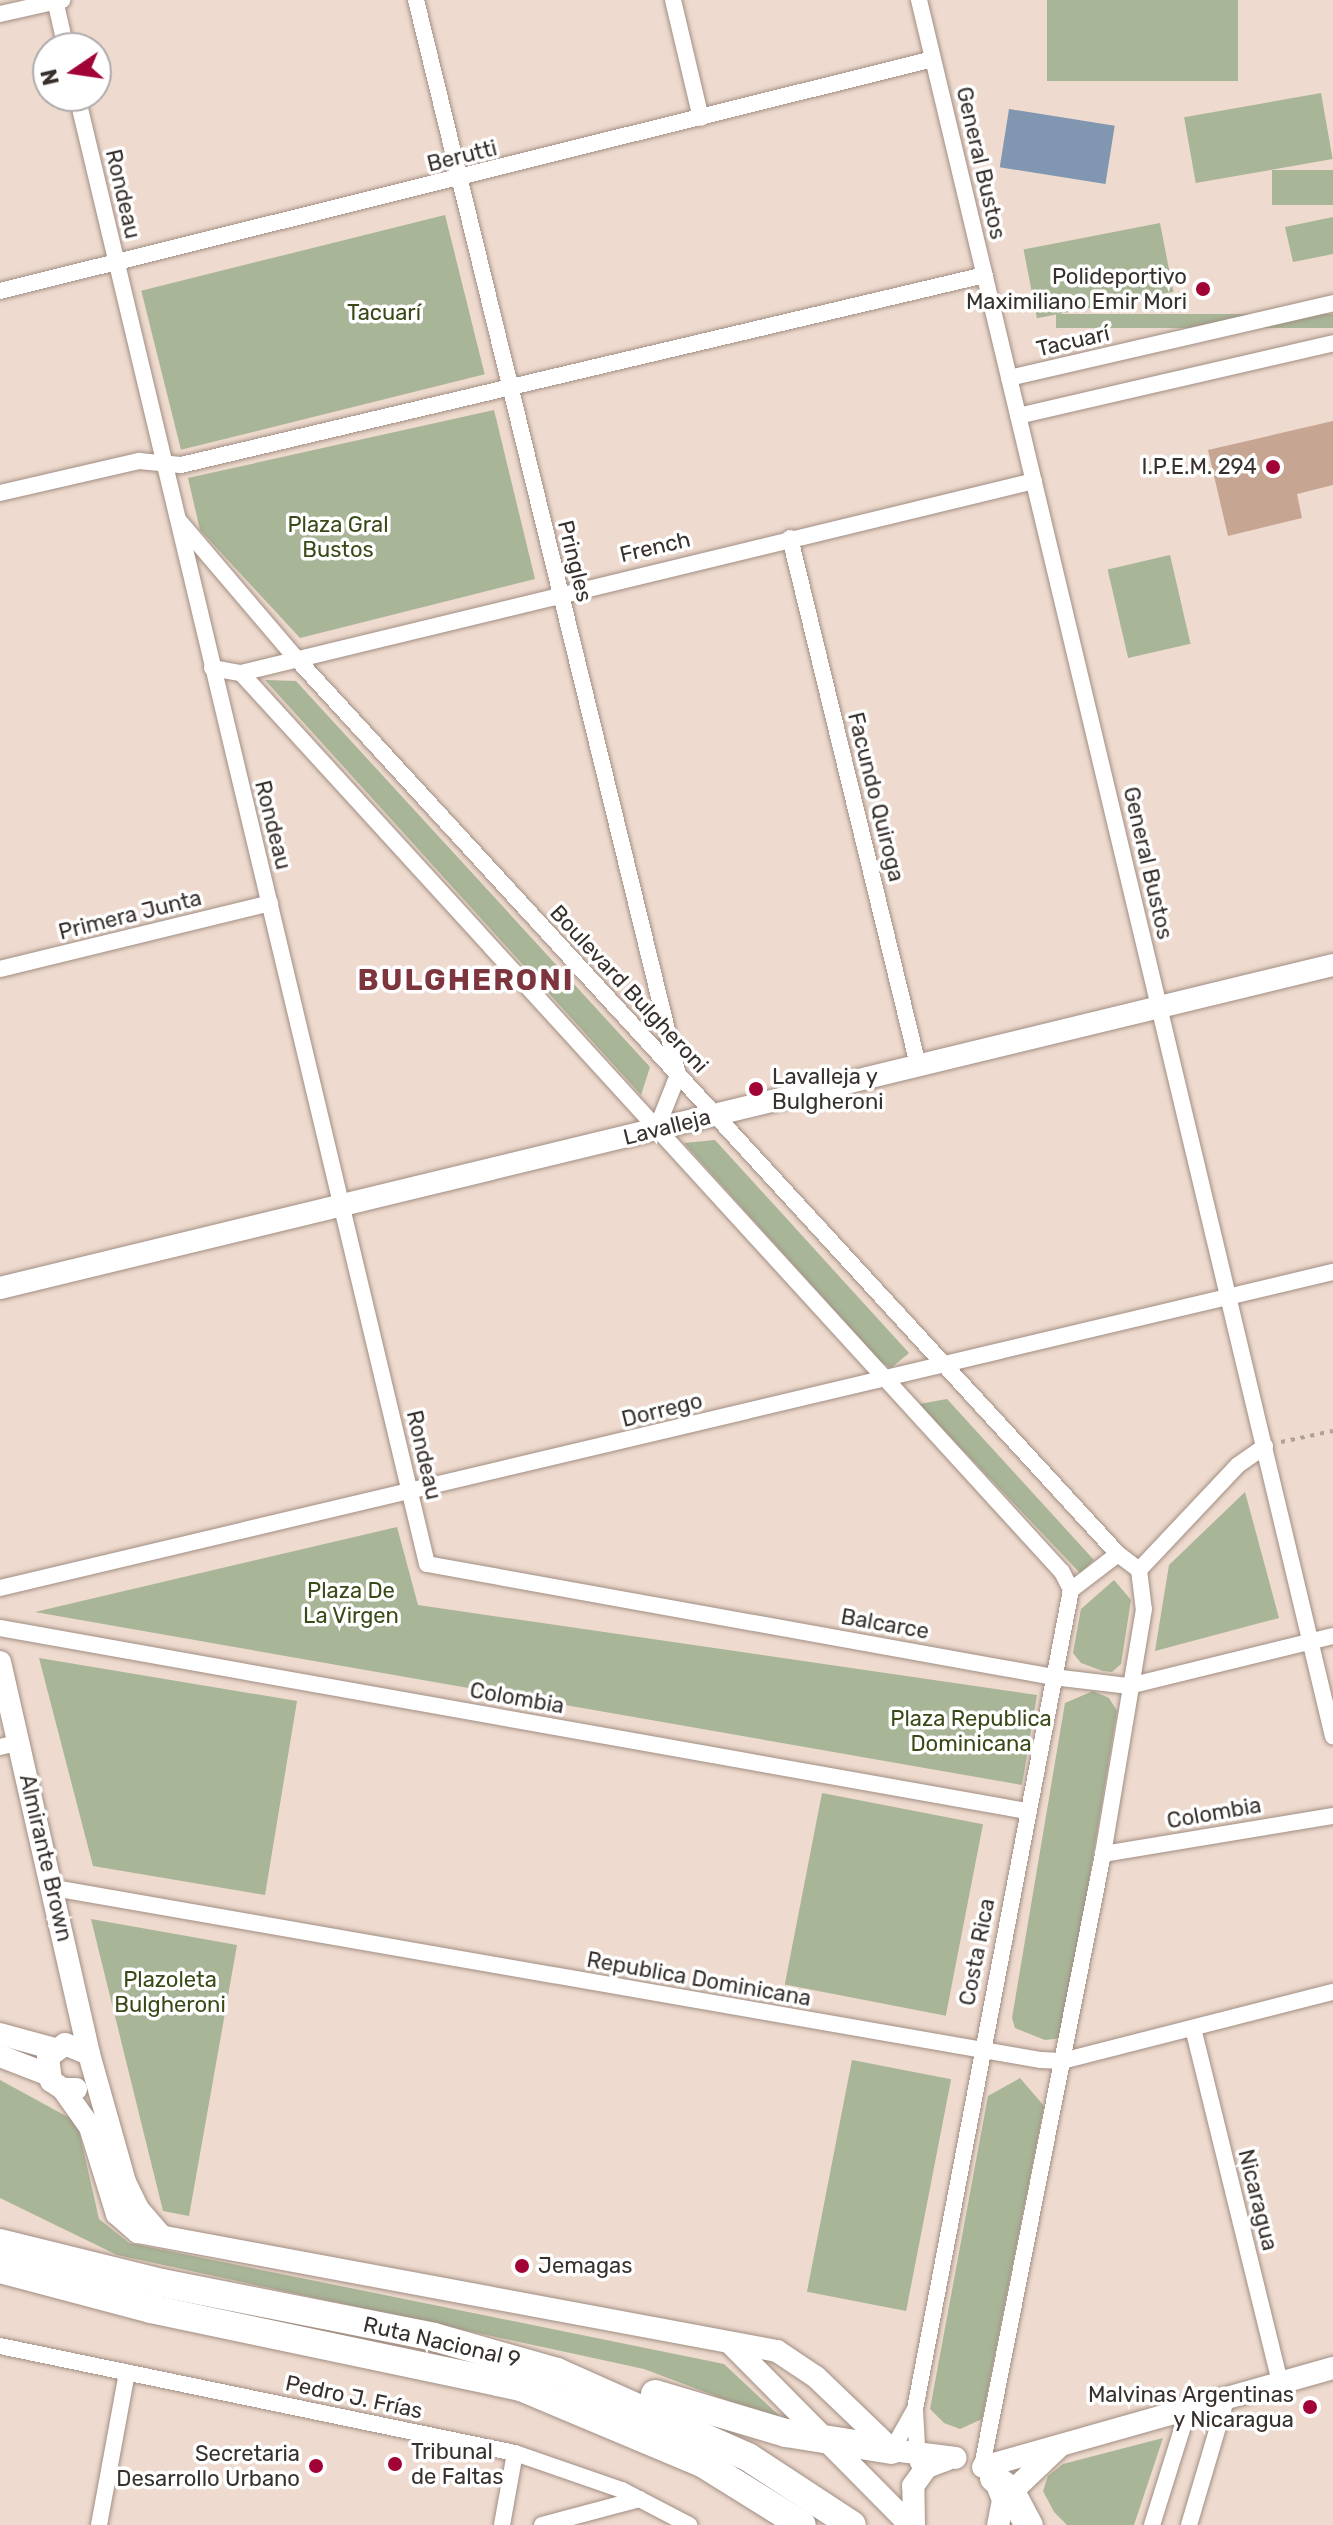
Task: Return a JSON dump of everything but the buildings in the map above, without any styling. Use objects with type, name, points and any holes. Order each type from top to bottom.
[{"type":"highway","points":[[0,2232],[44,2268]]},
{"type":"highway","name":"Ruta Nacional 9","points":[[0,2243],[44,2268],[521,2387],[704,2464],[802,2525]]},
{"type":"highway","points":[[0,2280],[44,2268]]},
{"type":"highway","name":"Ruta Nacional 9","points":[[0,2269],[44,2268],[434,2337],[557,2372],[737,2451],[852,2525]]},
{"type":"highway","points":[[557,2372],[633,2385],[717,2415],[828,2442],[892,2450]]},
{"type":"street","name":"Pringles","points":[[416,0],[678,1075]]},
{"type":"street","points":[[673,0],[701,118]]},
{"type":"street","name":"General Bustos","points":[[919,0],[1333,1736]]},
{"type":"street","points":[[0,14],[57,1],[63,32]]},
{"type":"street","name":"Berutti","points":[[0,291],[933,59]]},
{"type":"street","name":"Rondeau","points":[[81,112],[427,1564]]},
{"type":"street","points":[[0,493],[139,461],[165,465],[510,388],[985,275]]},
{"type":"street","name":"Tacuarí","points":[[1009,378],[1333,303]]},
{"type":"street","points":[[1018,416],[1333,343]]},
{"type":"street","name":"French","points":[[241,673],[294,656],[1034,481]]},
{"type":"street","name":"Boulevard Bulgheroni","points":[[178,520],[294,656],[1118,1554]]},
{"type":"street","name":"Facundo Quiroga","points":[[790,538],[918,1065]]},
{"type":"street","points":[[212,668],[241,673],[882,1379],[1062,1572],[1071,1590],[1118,1554],[1139,1570],[1144,1609],[1103,1854],[1062,2061],[1006,2500]]},
{"type":"street","name":"Primera Junta","points":[[0,969],[270,903]]},
{"type":"street","name":"Lavalleja","points":[[0,1288],[1333,965]]},
{"type":"street","points":[[656,1130],[678,1075]]},
{"type":"street","name":"Dorrego","points":[[0,1588],[1333,1272]]},
{"type":"street","points":[[1139,1570],[1238,1465],[1265,1446]]},
{"type":"street","name":"Balcarce","points":[[427,1564],[1053,1677],[1129,1686],[1333,1636]]},
{"type":"street","name":"Costa Rica","points":[[913,2486],[920,2455],[915,2409],[1026,1811],[1071,1590]]},
{"type":"street","name":"Colombia","points":[[0,1628],[1026,1811]]},
{"type":"street","name":"Almirante Brown","points":[[0,1662],[10,1744],[54,1888],[91,2061],[125,2182],[138,2209],[160,2234]]},
{"type":"street","name":"Colombia","points":[[1103,1854],[1333,1816]]},
{"type":"street","name":"Republica Dominicana","points":[[54,1888],[981,2051],[1062,2061],[1333,1992]]},
{"type":"street","points":[[77,1995],[58,2047],[48,2057],[55,2082],[90,2127],[117,2214],[130,2228],[732,2345],[777,2351],[794,2360],[892,2450],[956,2458],[1006,2500]]},
{"type":"street","name":"Nicaragua","points":[[1193,2028],[1280,2383]]},
{"type":"street","points":[[0,2034],[58,2047],[76,2045],[91,2061],[83,2086],[55,2082],[0,2056]]},
{"type":"street","points":[[732,2345],[912,2525]]},
{"type":"street","name":"Pedro J. Frías","points":[[0,2346],[515,2453],[640,2499],[689,2525]]},
{"type":"street","points":[[1006,2500],[1067,2440],[1333,2368]]},
{"type":"street","points":[[99,2525],[127,2373]]},
{"type":"street","points":[[1189,2525],[1227,2397]]},
{"type":"street","points":[[1152,2525],[1189,2407]]},
{"type":"street","name":"Costa Rica","points":[[892,2450],[915,2409]]},
{"type":"street","points":[[1006,2500],[1067,2440]]},
{"type":"street","points":[[502,2525],[515,2453]]},
{"type":"street","points":[[912,2525],[913,2486],[927,2467],[956,2458]]},
{"type":"street","points":[[542,2525],[640,2499]]},
{"type":"path","points":[[1265,1446],[1333,1431]]},
{"type":"green space","points":[[1047,0],[1238,0],[1238,81],[1047,81]]},
{"type":"green space","points":[[1321,93],[1333,159],[1196,183],[1184,117]]},
{"type":"green space","points":[[1272,170],[1333,170],[1333,205],[1272,205]]},
{"type":"green space","name":"Tacuarí","points":[[445,215],[485,374],[181,450],[141,291]]},
{"type":"green space","points":[[1333,217],[1333,254],[1293,262],[1285,227]]},
{"type":"green space","points":[[1160,223],[1173,292],[1037,318],[1024,250]]},
{"type":"green space","points":[[1056,314],[1333,314],[1333,328],[1056,328]]},
{"type":"green space","name":"Plaza Gral Bustos","points":[[494,410],[535,579],[300,638],[200,530],[188,478]]},
{"type":"green space","points":[[1170,555],[1190,644],[1128,658],[1108,569]]},
{"type":"green space","points":[[265,680],[296,681],[650,1067],[641,1095]]},
{"type":"green space","points":[[715,1140],[909,1353],[891,1368],[881,1362],[684,1143]]},
{"type":"green space","points":[[947,1399],[1094,1560],[1080,1573],[919,1404]]},
{"type":"green space","points":[[1245,1492],[1279,1618],[1155,1651],[1169,1565]]},
{"type":"green space","name":"Plaza De La Virgen","points":[[397,1527],[418,1605],[1037,1695],[1022,1785],[35,1612]]},
{"type":"green space","points":[[1114,1580],[1131,1600],[1121,1664],[1112,1672],[1081,1663],[1073,1653],[1081,1609]]},
{"type":"green space","points":[[39,1658],[297,1701],[265,1895],[93,1866]]},
{"type":"green space","points":[[1093,1691],[1109,1698],[1117,1711],[1063,2038],[1045,2040],[1015,2028],[1012,2018],[1065,1703]]},
{"type":"green space","points":[[822,1793],[983,1824],[946,2016],[785,1984]]},
{"type":"green space","name":"Plazoleta Bulgheroni","points":[[91,1919],[237,1945],[189,2216],[163,2211]]},
{"type":"green space","points":[[852,2060],[951,2079],[906,2311],[807,2292]]},
{"type":"green space","points":[[1020,2078],[1044,2106],[982,2419],[960,2429],[944,2423],[930,2409],[988,2096]]},
{"type":"green space","points":[[0,2080],[77,2122],[99,2219],[129,2243],[724,2364],[787,2423],[644,2369],[117,2255],[0,2198]]},
{"type":"green space","points":[[1163,2438],[1134,2525],[1067,2525],[1054,2512],[1043,2491],[1048,2476],[1063,2464]]},
{"type":"water","points":[[1009,109],[1115,126],[1105,184],[1000,167]]},
{"type":"place","name":"Polideportivo Maximiliano Emir Mori","points":[[1203,289]]},
{"type":"place","name":"I.P.E.M. 294","points":[[1273,467]]},
{"type":"place","name":"Lavalleja y Bulgheroni","points":[[756,1089]]},
{"type":"place","name":"Jemagas","points":[[522,2266]]},
{"type":"place","name":"Malvinas Argentinas y Nicaragua","points":[[1310,2407]]},
{"type":"place","name":"Tribunal de Faltas","points":[[395,2464]]},
{"type":"place","name":"Secretaria Desarrollo Urbano","points":[[316,2466]]},
{"type":"district","name":"BULGHERONI","points":[[466,980]]},
{"type":"park label","name":"Plaza Republica Dominicana","points":[[971,1730]]}]
